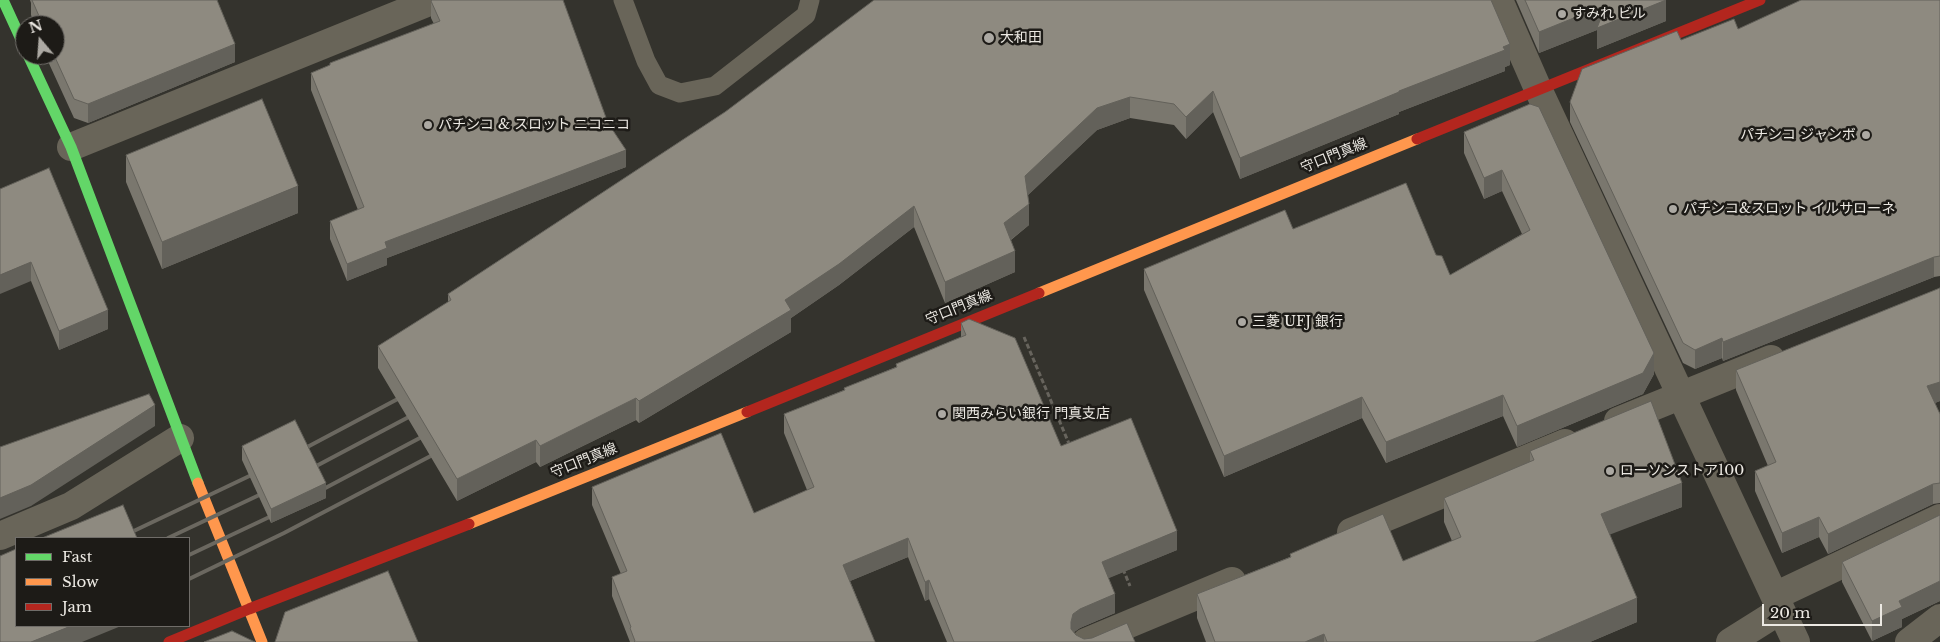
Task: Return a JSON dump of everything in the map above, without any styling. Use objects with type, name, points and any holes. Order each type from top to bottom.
[{"type":"main road","points":[[3,0],[15,26]]},
{"type":"main road","name":"守口門真線","points":[[169,642],[248,609],[455,530],[1760,0]]},
{"type":"main road","points":[[33,65],[71,147],[180,438],[262,642]]},
{"type":"street","points":[[71,147],[434,0]]},
{"type":"street","points":[[1499,0],[1538,89],[1796,642]]},
{"type":"street","points":[[1326,542],[1792,350]]},
{"type":"street","points":[[0,536],[71,506],[180,438]]},
{"type":"street","points":[[1730,642],[1778,603],[1940,518]]},
{"type":"street","points":[[1086,642],[1254,573]]},
{"type":"street","points":[[1909,642],[1940,618]]},
{"type":"lane","points":[[623,0],[646,61],[659,85],[680,94],[714,86],[806,15],[810,0]]},
{"type":"path","points":[[1009,304],[1071,448]]},
{"type":"path","points":[[1121,564],[1144,618]]},
{"type":"building","points":[[32,0],[217,0],[235,44],[88,104],[74,99],[59,65],[65,65],[65,15],[39,15]]},
{"type":"building","points":[[432,0],[563,0],[608,123],[626,150],[385,242],[387,248],[347,264],[330,221],[364,207],[311,73],[330,65],[330,63],[440,21]]},
{"type":"building","points":[[874,0],[1491,0],[1510,44],[1503,47],[1505,50],[1399,91],[1240,158],[1213,91],[1186,117],[1174,104],[1130,97],[1097,108],[1025,176],[1029,204],[1004,223],[1015,251],[945,282],[914,206],[839,264],[785,300],[791,310],[639,401],[636,398],[540,446],[536,440],[457,479],[378,346],[451,300],[448,294],[725,112]]},
{"type":"building","points":[[1525,0],[1666,0],[1597,28],[1606,5],[1539,32]]},
{"type":"building","points":[[1801,0],[1940,0],[1940,256],[1723,342],[1722,338],[1695,350],[1683,343],[1570,102],[1582,69],[1677,31],[1681,40],[1734,19],[1738,29]]},
{"type":"building","points":[[262,99],[298,186],[162,242],[126,155]]},
{"type":"building","points":[[1530,104],[1539,107],[1654,353],[1643,373],[1517,426],[1503,395],[1386,442],[1362,397],[1224,456],[1144,269],[1285,210],[1293,229],[1406,183],[1436,255],[1442,256],[1450,275],[1530,230],[1502,170],[1484,178],[1464,132]]},
{"type":"building","points":[[49,168],[108,310],[59,331],[31,262],[0,275],[0,189]]},
{"type":"building","points":[[1940,288],[1940,382],[1927,386],[1940,414],[1940,483],[1933,484],[1828,534],[1819,517],[1782,533],[1755,471],[1776,462],[1736,370]]},
{"type":"building","points":[[969,319],[1015,338],[1061,446],[1131,418],[1177,531],[1102,562],[1115,594],[1080,609],[1073,614],[1071,629],[1076,635],[1084,639],[1092,638],[1127,623],[1135,642],[954,642],[929,580],[925,582],[908,538],[843,565],[875,642],[634,642],[631,627],[612,577],[627,571],[592,487],[721,433],[754,513],[814,487],[784,414],[845,390],[844,388],[897,367],[896,364],[966,335],[961,323]]},
{"type":"building","points":[[149,394],[155,405],[31,485],[0,498],[0,447]]},
{"type":"building","points":[[1651,401],[1682,483],[1601,514],[1637,598],[1534,642],[1327,642],[1324,634],[1305,642],[1215,642],[1197,594],[1291,557],[1290,554],[1383,514],[1403,561],[1461,537],[1444,498],[1534,460],[1530,451]]},
{"type":"building","points":[[295,420],[326,483],[271,509],[242,446]]},
{"type":"building","points":[[123,505],[137,537],[44,537]]},
{"type":"building","points":[[1940,515],[1940,581],[1899,601],[1902,607],[1872,621],[1842,562]]},
{"type":"building","points":[[15,549],[15,627],[68,627],[31,642],[0,642],[0,556]]},
{"type":"building","points":[[388,571],[418,642],[275,642],[285,612]]},
{"type":"building","points":[[232,631],[255,642],[204,642]]},
{"type":"railway","points":[[296,453],[409,393]]},
{"type":"railway","points":[[305,472],[420,411]]},
{"type":"railway","points":[[314,494],[433,431]]},
{"type":"railway","points":[[190,579],[284,533],[444,449]]},
{"type":"railway","points":[[121,537],[262,470]]},
{"type":"railway","points":[[170,537],[272,489]]},
{"type":"railway","points":[[190,555],[280,512]]},
{"type":"traffic: fast","points":[[3,0],[15,26]]},
{"type":"traffic: fast","points":[[33,65],[71,147],[198,483]]},
{"type":"traffic: slow","points":[[1039,293],[1417,139]]},
{"type":"traffic: slow","points":[[469,524],[747,412]]},
{"type":"traffic: slow","points":[[198,483],[262,642]]},
{"type":"traffic: jam","points":[[1417,139],[1760,0]]},
{"type":"traffic: jam","points":[[747,412],[1039,293]]},
{"type":"traffic: jam","points":[[169,642],[469,524]]},
{"type":"place","name":"すみれ ビル","points":[[1562,14]]},
{"type":"place","name":"大和田","points":[[989,38]]},
{"type":"place","name":"パチンコ & スロット ニコニコ","points":[[428,125]]},
{"type":"place","name":"パチンコ ジャンボ","points":[[1866,135]]},
{"type":"place","name":"パチンコ&スロット イルサローネ","points":[[1673,209]]},
{"type":"place","name":"三菱 UFJ 銀行","points":[[1242,322]]},
{"type":"place","name":"関西みらい銀行 門真支店","points":[[942,414]]},
{"type":"place","name":"ローソンストア100","points":[[1610,471]]}]
